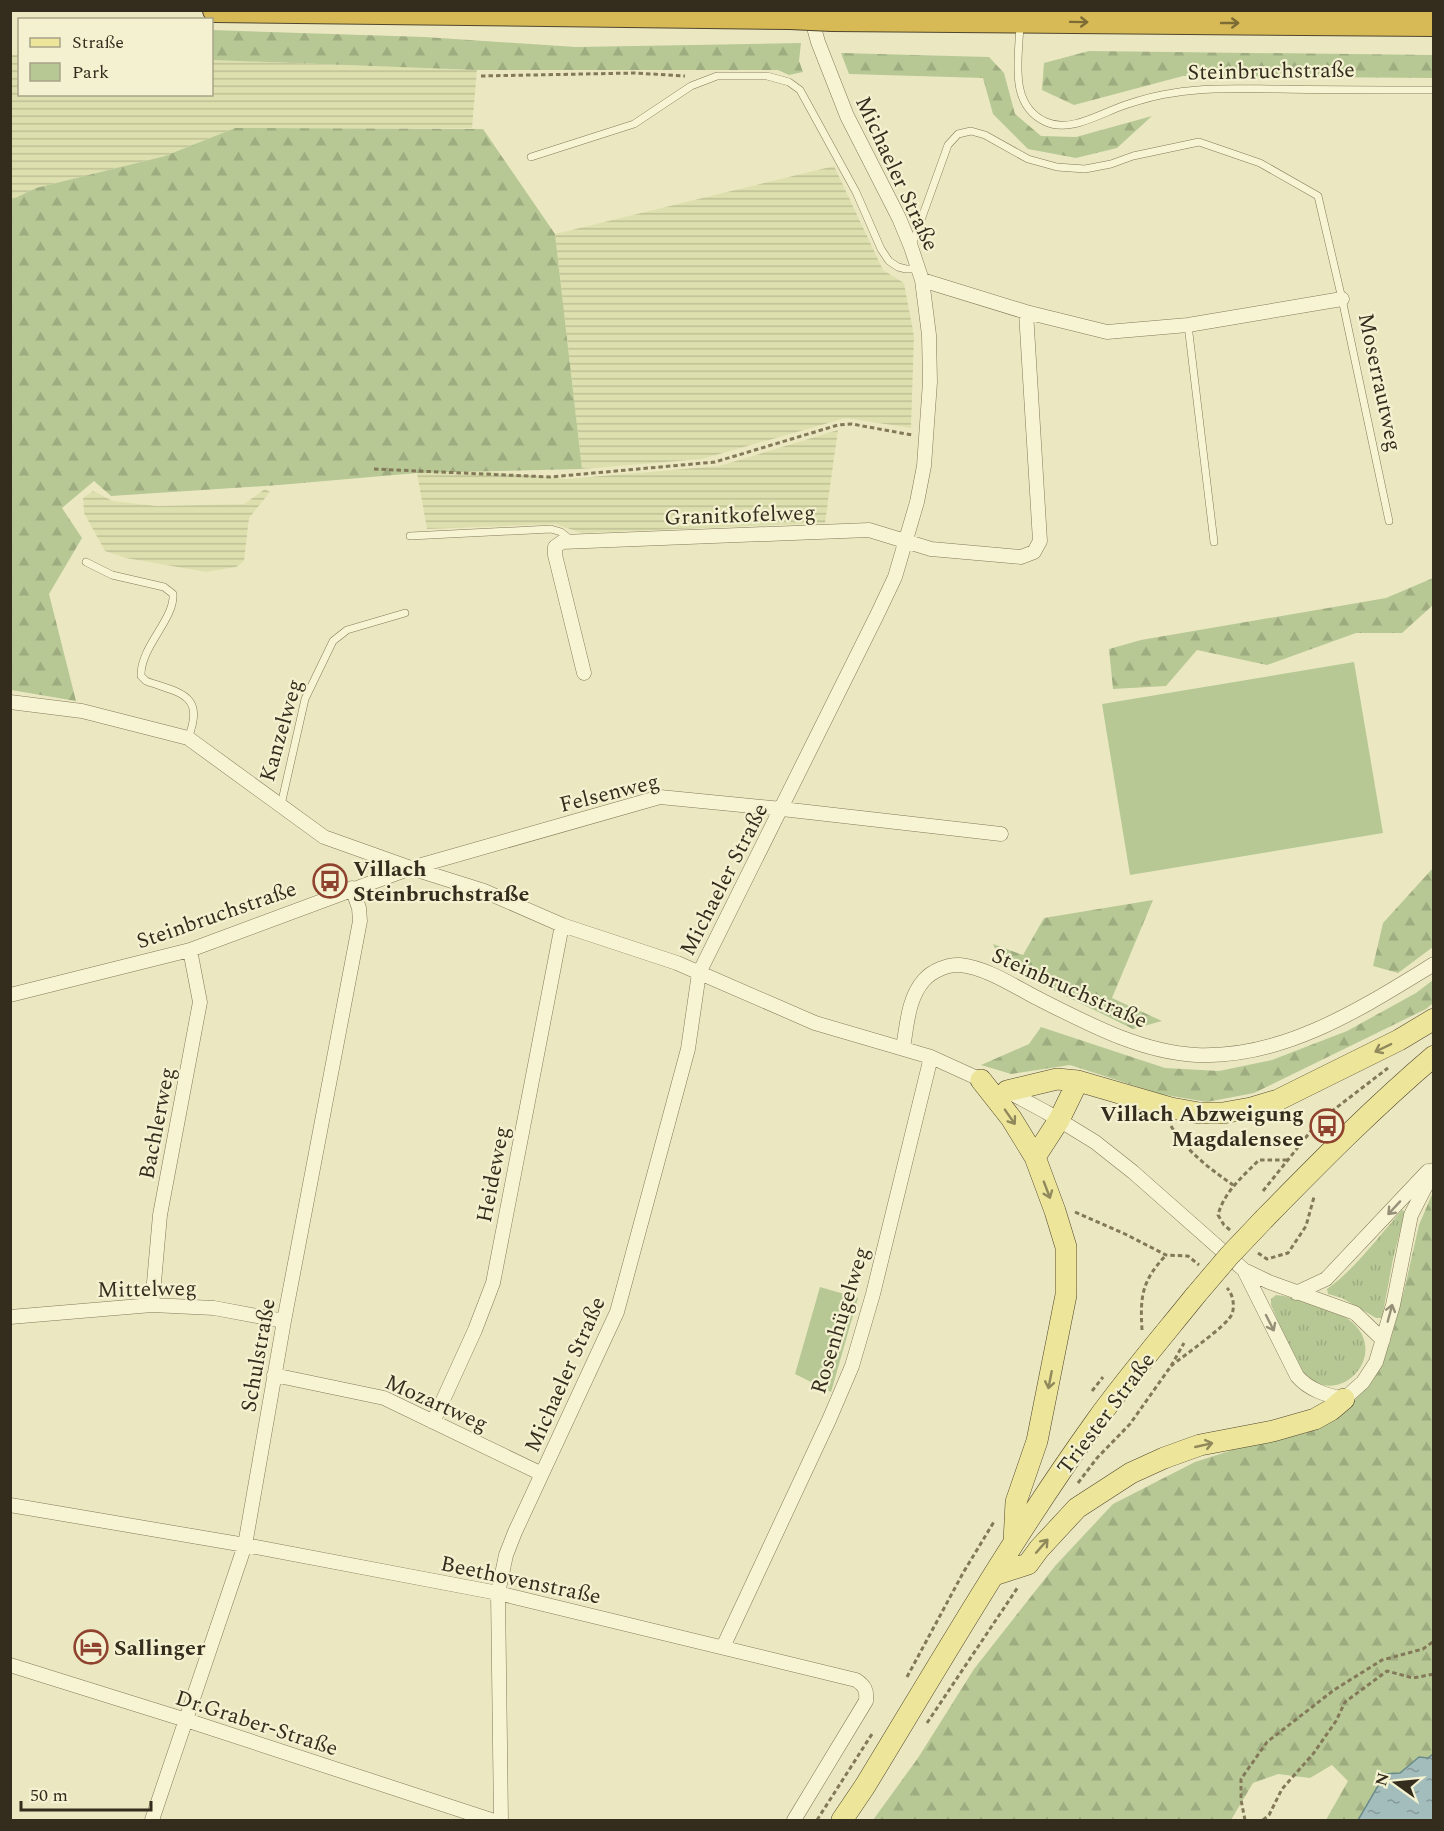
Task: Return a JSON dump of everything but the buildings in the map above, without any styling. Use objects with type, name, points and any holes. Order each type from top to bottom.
[{"type":"highway","points":[[215,10],[811,15],[1020,21],[1434,24]]},
{"type":"main road","points":[[1007,1091],[1057,1079],[1078,1081],[1171,1108],[1199,1113],[1223,1113],[1278,1100],[1399,1040],[1434,1019]]},
{"type":"main road","name":"Triester Straße","points":[[842,1821],[1014,1542],[1097,1419],[1229,1256],[1342,1140],[1434,1056]]},
{"type":"main road","points":[[981,1080],[1011,1118],[1035,1157],[1066,1248],[1066,1295],[1037,1441],[1016,1502],[1014,1542]]},
{"type":"main road","points":[[1035,1157],[1059,1120],[1078,1081]]},
{"type":"main road","points":[[994,1575],[1028,1564],[1077,1508],[1131,1473],[1200,1445],[1273,1431],[1315,1419],[1344,1399]]},
{"type":"street","name":"Michaeler Straße","points":[[501,1821],[498,1593],[506,1555],[618,1312],[687,1050],[699,973],[895,577],[917,502],[924,466],[930,382],[929,335],[920,274],[899,218],[847,116],[818,42],[811,15]]},
{"type":"street","name":"Moserrautweg","points":[[920,274],[1026,312],[1107,332],[1188,325],[1342,299]]},
{"type":"street","points":[[906,541],[931,549],[1021,557],[1034,552],[1040,541],[1026,312]]},
{"type":"street","name":"Granitkofelweg","points":[[573,542],[869,530],[906,541]]},
{"type":"street","points":[[573,542],[562,542],[555,548],[555,555],[584,673]]},
{"type":"street","name":"Kanzelweg","points":[[10,702],[82,711],[188,738],[324,837],[411,868]]},
{"type":"street","name":"Felsenweg","points":[[411,868],[660,796],[1001,834]]},
{"type":"street","points":[[411,868],[484,891],[562,925],[677,963],[815,1023],[931,1058],[1007,1091],[1095,1142],[1133,1172],[1244,1270],[1296,1293],[1355,1313],[1383,1340]]},
{"type":"street","name":"Steinbruchstraße","points":[[10,994],[190,950],[411,868]]},
{"type":"street","name":"Schulstraße","points":[[152,1821],[245,1545],[274,1375],[360,921],[359,908],[352,888]]},
{"type":"street","name":"Heideweg","points":[[433,1422],[475,1330],[493,1283],[562,925]]},
{"type":"street","name":"Bachlerweg","points":[[152,1305],[160,1215],[200,1002],[190,950]]},
{"type":"street","name":"Steinbruchstraße","points":[[903,1048],[913,996],[925,979],[939,969],[958,964],[997,977],[1069,1014],[1129,1040],[1194,1055],[1224,1055],[1288,1041],[1330,1024],[1376,1000],[1434,964]]},
{"type":"street","name":"Rosenhügelweg","points":[[723,1647],[852,1366],[873,1294],[931,1058]]},
{"type":"street","points":[[1296,1293],[1326,1279],[1434,1165]]},
{"type":"street","points":[[1244,1270],[1297,1376],[1311,1388],[1344,1399],[1363,1382],[1376,1362],[1393,1305],[1411,1215],[1434,1170]]},
{"type":"street","name":"Mittelweg","points":[[10,1317],[152,1305],[214,1308],[284,1321]]},
{"type":"street","name":"Mozartweg","points":[[274,1375],[384,1398],[542,1474]]},
{"type":"street","name":"Beethovenstraße","points":[[10,1505],[245,1545],[498,1593],[856,1680],[864,1686],[867,1693],[866,1701],[794,1821]]},
{"type":"street","name":"Dr.Graber-Straße","points":[[10,1665],[186,1720],[491,1821]]},
{"type":"lane","name":"Steinbruchstraße","points":[[1020,21],[1018,82],[1023,101],[1035,115],[1048,123],[1064,126],[1082,122],[1127,104],[1174,92],[1211,89],[1434,90]]},
{"type":"lane","points":[[531,157],[634,123],[691,86],[717,76],[767,76],[789,82],[800,90],[855,192],[881,249],[898,267],[920,274]]},
{"type":"lane","points":[[911,247],[948,145],[958,134],[971,131],[985,135],[1028,159],[1057,167],[1085,169],[1199,142],[1260,163],[1318,196],[1342,299]]},
{"type":"lane","name":"Moserrautweg","points":[[1342,299],[1389,521]]},
{"type":"lane","points":[[1188,325],[1214,542]]},
{"type":"lane","name":"Granitkofelweg","points":[[410,536],[551,529],[561,532],[573,542]]},
{"type":"lane","points":[[87,562],[112,575],[164,587],[173,594],[174,603],[152,642],[141,669],[141,676],[146,681],[183,694],[190,700],[195,712],[194,724],[188,738]]},
{"type":"lane","name":"Kanzelweg","points":[[281,805],[305,699],[333,641],[347,630],[405,613]]},
{"type":"path","points":[[480,76],[635,73],[708,79]]},
{"type":"path","points":[[374,469],[550,477],[715,462],[838,425],[852,424],[926,438]]},
{"type":"path","points":[[1259,1195],[1319,1120],[1393,1063]]},
{"type":"path","points":[[1169,1115],[1171,1127],[1185,1146],[1233,1185]]},
{"type":"path","points":[[1072,1211],[1166,1255],[1188,1256],[1205,1270]]},
{"type":"path","points":[[1142,1330],[1141,1306],[1144,1288],[1154,1269],[1166,1255]]},
{"type":"path","points":[[1171,1366],[1219,1329],[1232,1314],[1233,1297],[1222,1284]]},
{"type":"path","points":[[1073,1491],[1097,1458],[1130,1424],[1171,1366],[1187,1336]]},
{"type":"path","points":[[903,1684],[963,1573],[995,1520]]},
{"type":"path","points":[[927,1724],[1024,1581]]},
{"type":"path","points":[[1245,1820],[1241,1800],[1241,1779],[1267,1742],[1334,1690],[1382,1660],[1423,1649],[1434,1641]]},
{"type":"path","points":[[1263,1821],[1269,1815],[1282,1789],[1313,1754],[1331,1729],[1345,1702],[1387,1671],[1413,1678],[1434,1674]]},
{"type":"path","points":[[817,1821],[873,1732]]},
{"type":"green space","points":[[213,30],[425,37],[576,47],[801,43],[799,61],[803,72],[789,75],[778,70],[477,70],[213,60]]},
{"type":"green space","points":[[1089,51],[1433,55],[1433,78],[1183,76],[1074,105],[1042,90],[1044,63]]},
{"type":"green space","points":[[841,53],[989,57],[1004,73],[1015,114],[1041,136],[1076,137],[1152,116],[1117,148],[1076,158],[1028,149],[993,114],[983,78],[849,74]]},
{"type":"green space","points":[[11,55],[18,55],[18,96],[213,96],[213,60],[477,70],[472,128],[235,128],[165,156],[36,188],[11,200]]},
{"type":"green space","points":[[235,128],[483,129],[555,234],[582,469],[417,473],[111,496],[94,481],[62,508],[82,538],[49,594],[76,701],[11,690],[11,200],[36,188],[165,156]]},
{"type":"green space","points":[[834,166],[883,270],[904,283],[914,336],[911,428],[846,418],[702,459],[582,469],[555,234]]},
{"type":"green space","points":[[838,430],[825,523],[582,533],[555,524],[427,529],[417,473],[492,472],[567,479],[719,466]]},
{"type":"green space","points":[[265,489],[270,492],[249,518],[244,561],[236,567],[206,572],[126,558],[105,551],[84,513],[83,498],[93,491],[113,501],[157,506],[244,504]]},
{"type":"green space","points":[[1433,578],[1433,605],[1402,633],[1356,633],[1267,665],[1197,650],[1166,686],[1113,689],[1109,649],[1141,640],[1386,598]]},
{"type":"green space","points":[[1354,662],[1383,833],[1130,875],[1102,704]]},
{"type":"green space","points":[[1433,868],[1433,947],[1398,973],[1373,966],[1383,923]]},
{"type":"green space","points":[[1153,900],[1112,998],[1162,1021],[1133,1029],[1002,965],[993,944],[1023,955],[1044,918]]},
{"type":"green space","points":[[1433,980],[1433,1003],[1426,1009],[1254,1093],[1207,1102],[1160,1094],[1070,1065],[1011,1074],[981,1065],[1029,1044],[1041,1027],[1165,1068],[1219,1071],[1272,1060],[1347,1031],[1416,993]]},
{"type":"green space","points":[[1433,1192],[1433,1754],[1428,1758],[1419,1757],[1400,1773],[1385,1774],[1358,1820],[1326,1820],[1348,1781],[1332,1765],[1310,1778],[1278,1774],[1253,1783],[1231,1820],[873,1820],[918,1758],[974,1669],[1055,1566],[1113,1504],[1195,1462],[1276,1436],[1312,1428],[1342,1415],[1376,1375],[1390,1342],[1419,1225]]},
{"type":"green space","points":[[1402,1210],[1405,1212],[1382,1318],[1376,1318],[1342,1298],[1328,1294],[1327,1289],[1357,1262]]},
{"type":"green space","points":[[820,1287],[858,1298],[831,1392],[795,1374]]},
{"type":"green space","points":[[1276,1295],[1325,1308],[1348,1319],[1361,1332],[1365,1346],[1364,1360],[1357,1372],[1346,1381],[1333,1386],[1319,1384],[1305,1375],[1290,1352],[1271,1305],[1271,1299]]},
{"type":"water","points":[[1433,1754],[1433,1820],[1358,1820],[1385,1774],[1400,1773],[1419,1757],[1428,1758]]},
{"type":"place","name":"Villach Steinbruchstraße","points":[[330,881]]},
{"type":"place","name":"Villach Abzweigung Magdalensee","points":[[1327,1126]]},
{"type":"place","name":"Sallinger","points":[[91,1647]]}]
